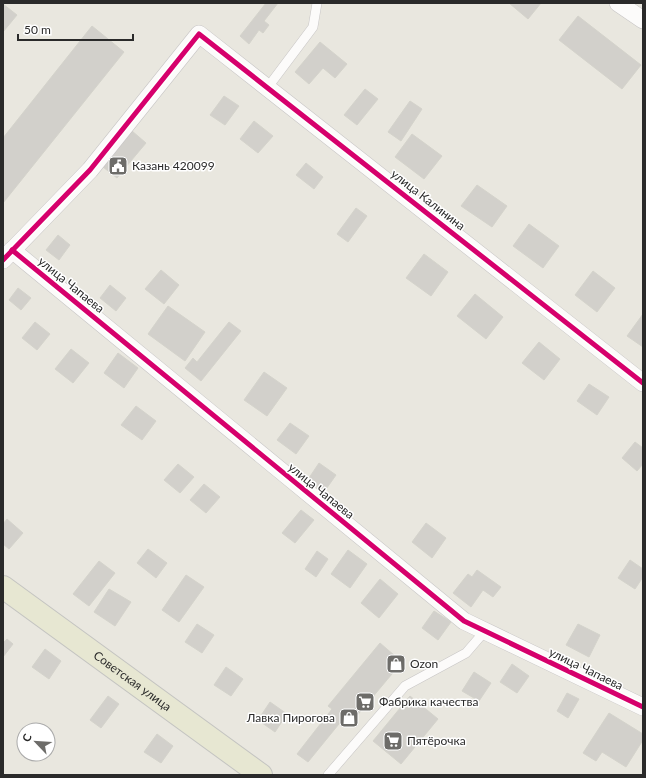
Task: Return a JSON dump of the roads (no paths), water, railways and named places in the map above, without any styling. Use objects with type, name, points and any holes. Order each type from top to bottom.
[{"type":"main road","name":"Советская улица","points":[[3,586],[261,775]]},
{"type":"street","name":"улица Калинина","points":[[8,255],[90,170],[199,34],[643,383]]},
{"type":"street","name":"улица Чапаева","points":[[8,255],[464,621],[643,707]]},
{"type":"lane","points":[[268,87],[313,27],[317,3]]},
{"type":"lane","points":[[328,775],[405,686],[466,653],[485,631]]},
{"type":"place","name":"Казань 420099","points":[[118,166]]},
{"type":"place","name":"Ozon","points":[[396,664]]},
{"type":"place","name":"Фабрика качества","points":[[365,702]]},
{"type":"place","name":"Лавка Пирогова","points":[[349,718]]},
{"type":"place","name":"Пятёрочка","points":[[393,741]]}]
